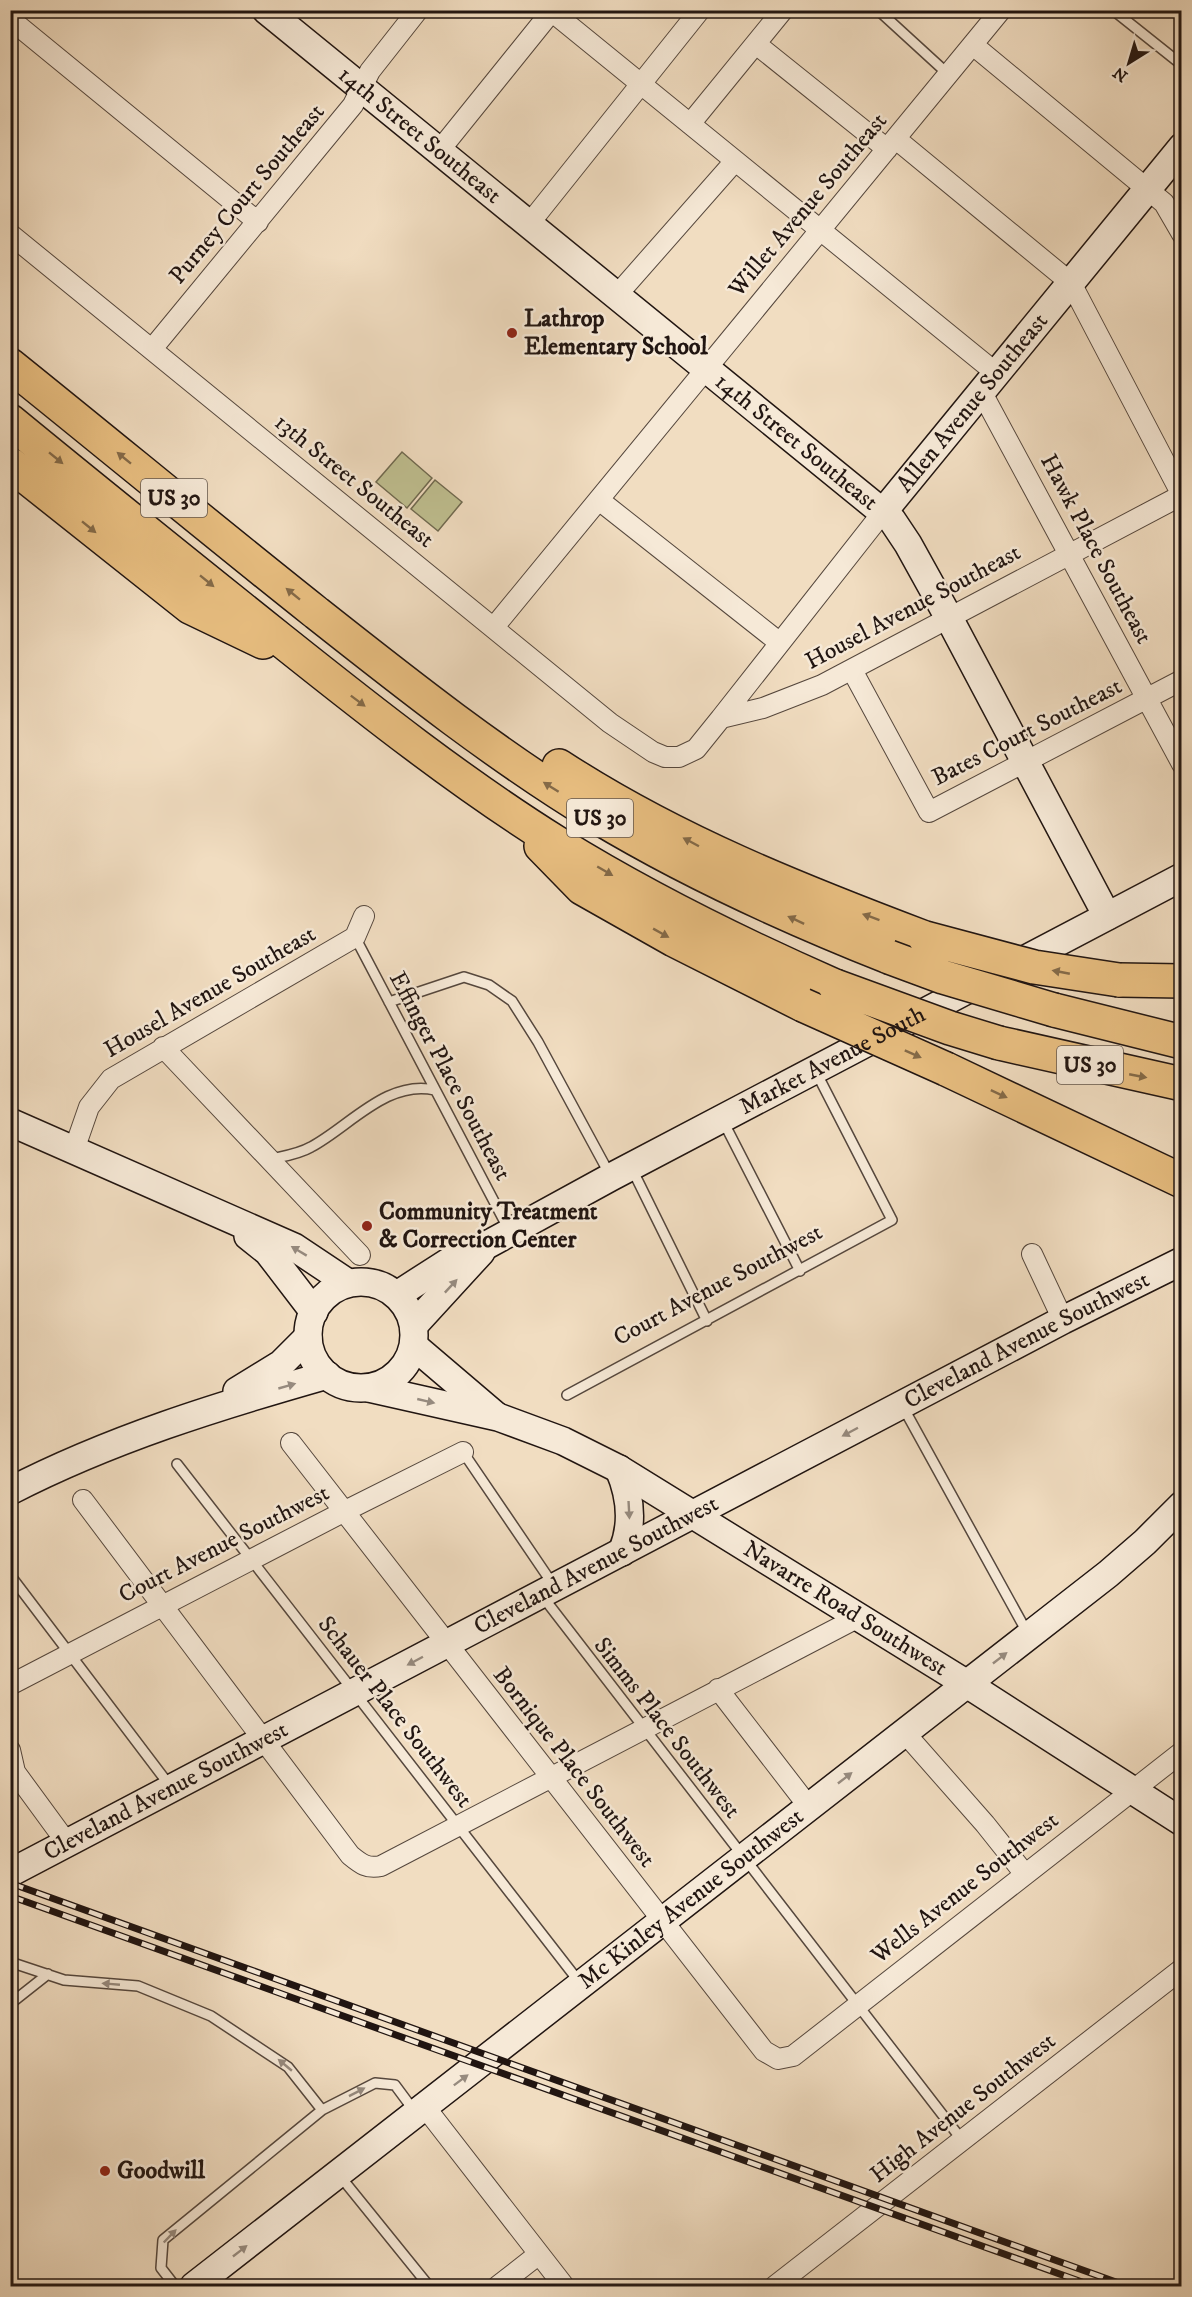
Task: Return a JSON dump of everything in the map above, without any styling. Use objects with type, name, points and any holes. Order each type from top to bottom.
[{"type":"highway","name":"US 30","points":[[10,365],[338,630],[487,743],[595,815],[756,902],[889,957],[943,977],[1053,1010],[1182,1042]]},
{"type":"highway","name":"US 30","points":[[10,422],[312,665],[502,806],[556,843],[664,905],[718,933],[835,986],[918,1017],[999,1043],[1182,1084]]},
{"type":"highway","points":[[10,464],[190,607],[312,665]]},
{"type":"highway","points":[[338,630],[457,695],[570,773],[638,814],[767,877],[926,938],[1034,967],[1119,980],[1182,981]]},
{"type":"highway","points":[[502,806],[582,888],[674,940],[802,1005],[946,1069],[1180,1181]]},
{"type":"highway","points":[[1099,1022],[1182,1026]]},
{"type":"street","name":"14th Street Southeast","points":[[266,10],[883,512],[905,539],[949,618],[1107,916]]},
{"type":"street","name":"Purney Court Southeast","points":[[152,349],[354,105],[370,71],[418,10]]},
{"type":"street","points":[[529,225],[700,10]]},
{"type":"street","name":"Willet Avenue Southeast","points":[[494,627],[1001,10]]},
{"type":"street","points":[[439,151],[551,11]]},
{"type":"street","name":"Hawk Place Southeast","points":[[551,11],[820,230],[988,382],[1069,554],[1182,764]]},
{"type":"street","points":[[690,124],[756,44],[779,12]]},
{"type":"street","points":[[10,19],[258,222]]},
{"type":"street","points":[[756,44],[892,144],[1071,283],[1182,495]]},
{"type":"street","points":[[973,45],[1147,189],[1169,209],[1182,234]]},
{"type":"street","name":"Allen Avenue Southeast","points":[[721,718],[883,512],[1182,147]]},
{"type":"street","points":[[617,295],[735,161]]},
{"type":"street","name":"13th Street Southeast","points":[[10,234],[631,738],[653,752],[671,758],[693,751],[721,718]]},
{"type":"street","name":"Housel Avenue Southeast","points":[[721,718],[789,699],[852,670],[1182,495]]},
{"type":"street","points":[[599,501],[780,642]]},
{"type":"street","name":"Bates Court Southeast","points":[[852,670],[929,812],[1182,680]]},
{"type":"street","name":"Market Avenue South","points":[[397,1295],[453,1259],[510,1233],[621,1172],[1182,877]]},
{"type":"street","name":"Housel Avenue Southeast","points":[[74,1150],[87,1112],[100,1090],[116,1076],[355,937],[364,916]]},
{"type":"street","points":[[163,1047],[360,1255]]},
{"type":"street","points":[[10,1122],[294,1247],[348,1283]]},
{"type":"street","points":[[211,1408],[281,1364],[311,1324],[318,1303],[331,1290],[348,1283],[374,1284],[397,1295],[408,1308],[414,1336],[410,1359],[400,1373],[385,1383],[369,1388],[351,1388],[327,1375],[311,1354],[311,1324],[268,1252],[226,1218]]},
{"type":"street","name":"Market Avenue South","points":[[414,1336],[485,1246]]},
{"type":"street","points":[[1032,1254],[1063,1320]]},
{"type":"street","name":"Cleveland Avenue Southwest","points":[[10,1873],[902,1404],[1182,1261]]},
{"type":"street","name":"Navarre Road Southwest","points":[[414,1336],[498,1417]]},
{"type":"street","points":[[10,1491],[57,1467],[211,1408],[327,1375]]},
{"type":"street","name":"Navarre Road Southwest","points":[[369,1388],[498,1417],[563,1441],[619,1469],[967,1684],[1182,1822]]},
{"type":"street","name":"Bornique Place Southwest","points":[[291,1443],[662,1922],[764,2051],[778,2059]]},
{"type":"street","name":"Court Avenue Southwest","points":[[10,1684],[345,1510],[463,1452]]},
{"type":"street","points":[[619,1469],[627,1491],[630,1513],[629,1533],[622,1552]]},
{"type":"street","points":[[83,1500],[350,1855],[366,1867],[381,1866],[857,1618]]},
{"type":"street","name":"Mc Kinley Avenue Southwest","points":[[194,2286],[1029,1635],[1145,1542],[1182,1505]]},
{"type":"street","points":[[718,1689],[809,1807]]},
{"type":"street","points":[[904,1731],[985,1824],[1024,1873]]},
{"type":"street","points":[[10,1750],[13,1772],[67,1843]]},
{"type":"street","name":"Wells Avenue Southwest","points":[[778,2059],[793,2056],[1024,1873],[1182,1752]]},
{"type":"street","name":"High Avenue Southwest","points":[[780,2285],[1182,1969]]},
{"type":"street","points":[[421,2110],[564,2286]]},
{"type":"street","points":[[498,2286],[539,2254]]},
{"type":"lane","points":[[878,10],[949,75]]},
{"type":"lane","points":[[1113,10],[1182,65]]},
{"type":"lane","name":"Effinger Place Southeast","points":[[355,937],[510,1233]]},
{"type":"lane","points":[[389,1002],[464,977],[489,985],[512,1001],[621,1172],[707,1321]]},
{"type":"lane","name":"Court Avenue Southwest","points":[[567,1395],[892,1220],[815,1070]]},
{"type":"lane","points":[[268,1159],[312,1147],[365,1110],[395,1094],[412,1088],[435,1090]]},
{"type":"lane","points":[[722,1119],[800,1271]]},
{"type":"lane","points":[[902,1404],[1029,1635]]},
{"type":"lane","name":"Simms Place Southwest","points":[[463,1452],[548,1592],[643,1728],[962,2140]]},
{"type":"lane","name":"Schauer Place Southwest","points":[[177,1464],[581,1984]]},
{"type":"lane","points":[[10,1575],[172,1788]]},
{"type":"lane","points":[[10,1962],[64,1980],[138,1986],[211,2016],[288,2067],[322,2110]]},
{"type":"lane","points":[[10,2004],[48,1974]]},
{"type":"lane","points":[[175,2286],[161,2268],[163,2240],[322,2110],[375,2083],[395,2085],[421,2110]]},
{"type":"lane","points":[[339,2174],[429,2286]]},
{"type":"green space","points":[[402,452],[432,478],[407,508],[376,482]]},
{"type":"green space","points":[[435,480],[462,502],[438,531],[411,509]]},
{"type":"railway","points":[[10,1883],[1127,2286]]},
{"type":"railway","points":[[10,1896],[1093,2286]]},
{"type":"place","name":"Lathrop Elementary School","points":[[512,333]]},
{"type":"place","name":"Community Treatment & Correction Center","points":[[367,1226]]},
{"type":"place","name":"Goodwill","points":[[105,2171]]}]
